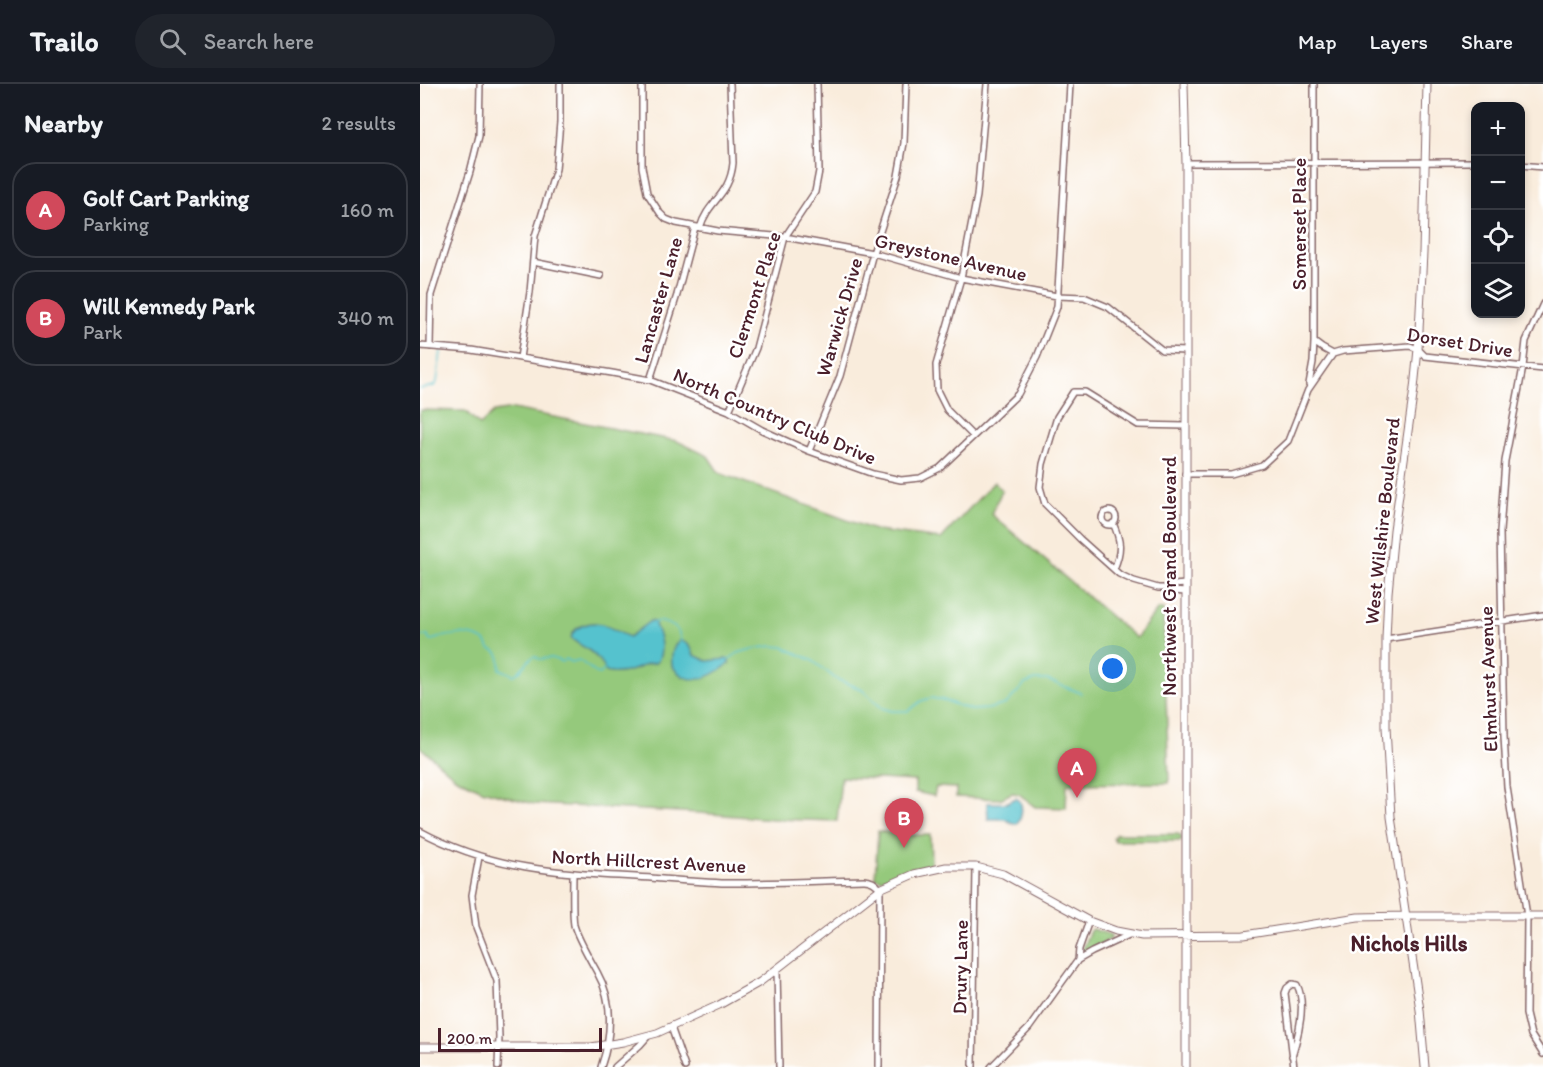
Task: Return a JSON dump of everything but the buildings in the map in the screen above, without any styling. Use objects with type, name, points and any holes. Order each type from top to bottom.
[{"type":"street","points":[[430,347],[430,295],[470,172],[478,136],[480,84]]},
{"type":"street","points":[[520,358],[525,334],[535,236],[556,169],[560,84]]},
{"type":"street","name":"Greystone Avenue","points":[[642,84],[642,167],[647,193],[666,219],[698,228],[785,237],[873,253],[962,278],[1057,296],[1084,297],[1108,307],[1157,348],[1185,351]]},
{"type":"street","name":"Lancaster Lane","points":[[650,380],[698,228],[708,209],[725,191],[732,173],[730,84]]},
{"type":"street","name":"Clermont Place","points":[[729,411],[756,348],[785,237],[815,192],[819,171],[817,84]]},
{"type":"street","name":"Warwick Drive","points":[[809,451],[840,376],[873,253],[898,176],[904,143],[906,84]]},
{"type":"street","points":[[973,436],[947,410],[937,390],[936,365],[962,278],[977,196],[987,84]]},
{"type":"street","name":"North Country Club Drive","points":[[420,346],[471,350],[650,380],[729,411],[762,430],[809,451],[873,474],[901,480],[920,478],[940,468],[1018,394],[1037,357],[1057,307],[1070,84]]},
{"type":"street","name":"Northwest Grand Boulevard","points":[[1184,84],[1186,1067]]},
{"type":"street","name":"Somerset Place","points":[[1308,390],[1314,342],[1314,84]]},
{"type":"street","name":"West Wilshire Boulevard","points":[[1425,1067],[1420,1010],[1391,817],[1386,728],[1386,639],[1394,530],[1418,349],[1423,255],[1427,84]]},
{"type":"street","points":[[1185,163],[1471,162]]},
{"type":"street","points":[[1525,165],[1543,167]]},
{"type":"street","points":[[533,262],[601,276]]},
{"type":"street","name":"Elmhurst Avenue","points":[[1543,304],[1526,341],[1505,461],[1500,532],[1507,787],[1527,916],[1526,1014],[1531,1035],[1543,1054]]},
{"type":"street","points":[[1185,474],[1231,474],[1262,465],[1288,441],[1308,390],[1333,354],[1314,342]]},
{"type":"street","name":"Dorset Drive","points":[[1333,354],[1343,351],[1410,346],[1418,349],[1425,356],[1543,369]]},
{"type":"street","points":[[1185,426],[1138,425],[1085,392],[1073,392],[1057,417],[1043,464],[1040,487],[1045,504],[1119,574],[1158,588],[1168,588],[1173,585],[1185,588]]},
{"type":"street","points":[[1113,523],[1120,540],[1118,560],[1114,569]]},
{"type":"street","points":[[1386,639],[1543,615]]},
{"type":"street","name":"North Hillcrest Avenue","points":[[420,831],[479,857],[528,868],[573,874],[725,883],[869,880],[880,889]]},
{"type":"street","points":[[479,857],[472,896],[476,927],[497,981],[498,1067]]},
{"type":"street","points":[[420,1047],[576,1047],[607,1045],[648,1036],[740,994],[777,970],[880,889],[902,878],[924,871],[957,866],[976,867],[1014,878],[1089,921],[1116,931],[1142,936],[1244,935],[1358,917],[1543,916]]},
{"type":"street","name":"Drury Lane","points":[[974,1067],[976,867]]},
{"type":"street","points":[[573,874],[574,926],[602,983],[609,1005],[610,1028],[601,1067]]},
{"type":"street","points":[[879,1067],[880,889]]},
{"type":"street","points":[[1078,960],[1089,921]]},
{"type":"street","points":[[991,1067],[1029,1028],[1078,960],[1131,934]]},
{"type":"street","points":[[777,970],[779,1067]]},
{"type":"street","points":[[1292,1056],[1298,1040],[1301,1017],[1300,991],[1297,985],[1292,984],[1285,993],[1292,1056],[1294,1067]]},
{"type":"street","points":[[671,1027],[686,1067]]},
{"type":"street","points":[[615,1067],[648,1036]]},
{"type":"green space","points":[[513,409],[677,441],[708,456],[719,473],[877,531],[941,539],[994,482],[1002,491],[991,514],[1136,638],[1158,609],[1163,609],[1169,783],[1067,784],[1066,808],[1035,807],[1019,794],[1012,793],[1000,799],[956,797],[956,788],[936,787],[934,796],[915,792],[915,781],[841,777],[837,821],[534,804],[482,790],[455,777],[420,747],[420,410],[465,411],[480,425],[494,412]]},
{"type":"green space","points":[[878,831],[903,835],[930,835],[931,861],[929,865],[882,879],[875,878]]},
{"type":"green space","points":[[1116,834],[1177,834],[1181,835],[1182,840],[1115,841],[1113,838]]},
{"type":"green space","points":[[1092,929],[1111,935],[1111,939],[1083,953],[1082,949]]},
{"type":"water","points":[[650,621],[654,622],[658,631],[661,649],[659,659],[655,663],[626,672],[606,672],[593,654],[571,638],[577,628],[590,623],[602,624],[629,637]]},
{"type":"water","points":[[679,641],[689,645],[694,655],[707,661],[726,659],[729,660],[729,664],[707,677],[692,679],[685,677],[672,666],[673,649]]},
{"type":"water","points":[[1016,798],[1020,801],[1022,810],[1017,824],[1005,819],[988,819],[987,803],[1006,803]]},
{"type":"waterway","points":[[420,389],[434,386],[437,382],[441,351]]},
{"type":"waterway","points":[[653,623],[659,621],[674,627],[681,641]]},
{"type":"waterway","points":[[420,636],[428,636],[429,640],[459,634],[481,639],[486,642],[489,649],[498,653],[500,669],[514,675],[535,656],[539,659],[552,658],[563,662],[566,659],[572,662],[579,660],[600,674],[605,669]]},
{"type":"waterway","points":[[728,660],[738,653],[752,649],[783,647],[812,660],[836,679],[861,689],[882,708],[892,711],[908,711],[921,701],[931,698],[971,710],[988,709],[1006,704],[1025,684],[1035,680],[1047,680],[1081,693]]},
{"type":"place","name":"Golf Cart Parking","points":[[1077,798]]},
{"type":"place","name":"Will Kennedy Park","points":[[904,848]]},
{"type":"district","name":"Nichols Hills","points":[[1409,943]]}]
